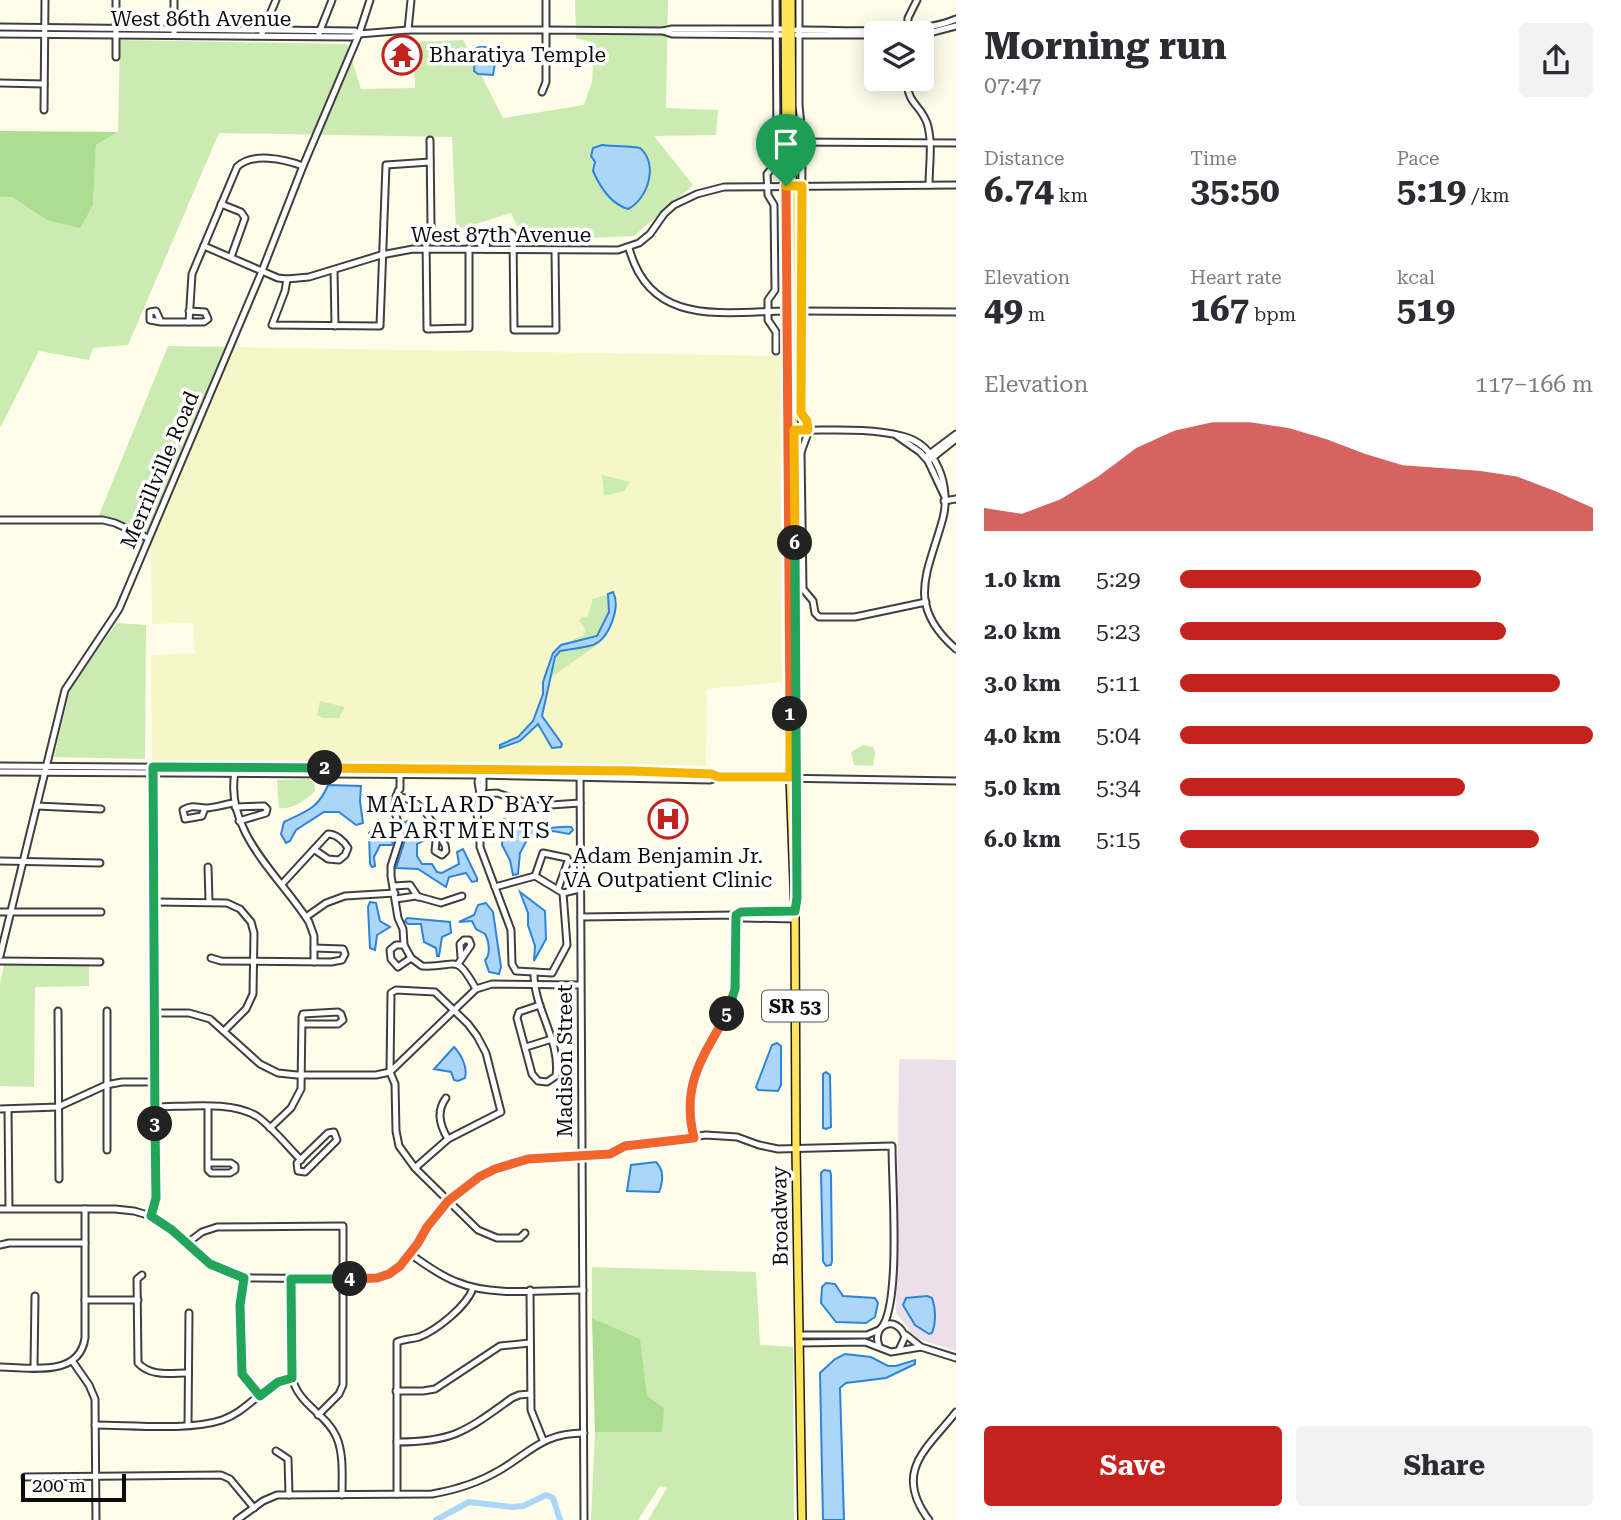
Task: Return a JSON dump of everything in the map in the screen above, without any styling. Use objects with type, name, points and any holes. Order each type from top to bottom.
[{"type":"main road","name":"Broadway","points":[[785,0],[792,32],[786,133],[789,186],[797,898],[796,1149],[802,1520]]},
{"type":"main road","name":"Broadway","points":[[791,0],[787,311],[791,430]]},
{"type":"street","points":[[44,110],[45,0]]},
{"type":"street","points":[[116,0],[116,57]]},
{"type":"street","points":[[174,0],[174,32]]},
{"type":"street","points":[[262,32],[276,0]]},
{"type":"street","points":[[319,33],[332,0]]},
{"type":"street","name":"Merrillville Road","points":[[0,959],[65,690],[119,609],[262,271],[359,34],[370,0]]},
{"type":"street","points":[[408,30],[411,0]]},
{"type":"street","points":[[542,92],[546,82],[545,0]]},
{"type":"street","points":[[776,0],[776,141],[773,167],[767,174],[768,198],[774,205],[775,290],[768,300],[768,320],[776,332],[776,351]]},
{"type":"street","points":[[799,0],[792,32],[802,142],[801,413],[807,421],[808,430],[808,440],[801,453],[803,589],[815,606],[817,616],[855,617],[926,602]]},
{"type":"street","points":[[908,21],[917,0]]},
{"type":"street","points":[[934,27],[956,19]]},
{"type":"street","points":[[934,32],[956,26]]},
{"type":"street","name":"West 86th Avenue","points":[[0,27],[44,31]]},
{"type":"street","name":"West 86th Avenue","points":[[0,34],[44,31],[355,31],[359,34],[408,30],[672,29],[776,32]]},
{"type":"street","points":[[776,32],[864,31]]},
{"type":"street","points":[[792,32],[864,35]]},
{"type":"street","points":[[0,83],[44,84]]},
{"type":"street","points":[[909,91],[910,100],[928,127],[929,185]]},
{"type":"street","points":[[786,133],[791,142],[956,143]]},
{"type":"street","points":[[430,140],[431,226],[425,249],[426,329],[469,328],[470,248]]},
{"type":"street","points":[[189,322],[190,281],[237,167],[247,159],[285,160],[303,166]]},
{"type":"street","points":[[288,279],[272,326],[380,327],[386,165],[430,162]]},
{"type":"street","points":[[787,311],[715,312],[665,301],[649,290],[642,281],[629,248],[650,234],[664,214],[686,198],[724,187],[956,185]]},
{"type":"street","points":[[221,204],[241,212],[245,218],[231,257]]},
{"type":"street","points":[[486,249],[488,237],[499,233],[513,235],[514,330],[556,330],[555,250]]},
{"type":"street","name":"West 87th Avenue","points":[[204,246],[288,279],[309,277],[381,255],[425,249],[629,248]]},
{"type":"street","points":[[334,270],[335,326]]},
{"type":"street","points":[[161,322],[204,322],[208,316],[205,312],[189,311]]},
{"type":"street","points":[[801,311],[956,312]]},
{"type":"street","points":[[791,430],[878,431],[895,434],[909,438],[929,457],[945,499],[943,518],[926,569],[926,602],[935,626],[956,649]]},
{"type":"street","points":[[929,457],[956,434]]},
{"type":"street","points":[[929,457],[956,439]]},
{"type":"street","points":[[945,499],[956,501]]},
{"type":"street","points":[[0,520],[103,520],[148,538]]},
{"type":"street","points":[[0,766],[45,769],[711,774],[719,777],[956,781]]},
{"type":"street","points":[[0,772],[45,769]]},
{"type":"street","points":[[151,1216],[156,1198],[153,770]]},
{"type":"street","points":[[236,770],[235,805],[239,821],[306,917],[312,929],[314,962]]},
{"type":"street","points":[[399,772],[394,808],[401,835],[390,870],[404,943],[411,958],[422,966],[460,961],[476,989]]},
{"type":"street","points":[[481,773],[483,788],[476,808],[480,847],[511,930],[513,968],[520,973],[552,973],[565,949],[565,904],[560,891],[567,858],[543,853],[535,876]]},
{"type":"street","name":"Madison Street","points":[[580,773],[584,1520]]},
{"type":"street","points":[[480,793],[497,793],[536,806],[580,803]]},
{"type":"street","points":[[397,794],[420,804],[437,832]]},
{"type":"street","points":[[205,808],[235,805],[264,806],[267,809],[266,813],[239,821]]},
{"type":"street","points":[[37,806],[101,809]]},
{"type":"street","points":[[282,884],[328,834],[341,839],[348,848],[339,860],[328,859],[315,850]]},
{"type":"street","points":[[0,861],[100,863]]},
{"type":"street","points":[[208,867],[209,901]]},
{"type":"street","points":[[495,887],[535,876],[560,891],[580,889]]},
{"type":"street","points":[[395,893],[410,885],[418,897]]},
{"type":"street","points":[[306,917],[326,903],[345,896],[395,893],[441,903],[462,896]]},
{"type":"street","points":[[154,902],[227,903],[240,909],[251,922],[254,933],[254,986],[251,1002],[225,1030]]},
{"type":"street","points":[[0,912],[100,912]]},
{"type":"street","points":[[581,917],[736,915],[741,912],[795,915]]},
{"type":"street","points":[[694,1138],[689,1119],[690,1090],[697,1066],[730,1009],[736,980],[736,915]]},
{"type":"street","points":[[404,943],[392,947],[391,959],[398,967],[411,958]]},
{"type":"street","points":[[211,958],[221,961],[339,962],[344,958],[343,949],[314,948]]},
{"type":"street","points":[[0,959],[100,962]]},
{"type":"street","points":[[534,972],[534,985],[552,1039],[557,1068],[556,1076],[547,1082],[538,1081],[533,1074],[517,1018],[519,1012],[540,1006]]},
{"type":"street","points":[[154,1013],[196,1014],[210,1019],[260,1064],[278,1073],[302,1076],[376,1076],[390,1072],[476,989],[492,984],[580,985]]},
{"type":"street","points":[[415,1168],[448,1139],[501,1112],[486,1053],[468,1024],[435,992],[396,990],[391,993],[390,1072],[395,1084],[397,1138],[407,1160],[415,1168],[448,1201],[485,1235],[520,1238],[524,1233]]},
{"type":"street","points":[[58,1011],[59,1180]]},
{"type":"street","points":[[107,1011],[107,1150]]},
{"type":"street","points":[[270,1128],[296,1102],[301,1089],[302,1017],[306,1013],[338,1013],[343,1017],[338,1024],[302,1024]]},
{"type":"street","points":[[526,1047],[552,1039]]},
{"type":"street","points":[[0,1109],[58,1107],[106,1085],[155,1082]]},
{"type":"street","points":[[446,1097],[440,1104],[440,1127],[448,1139]]},
{"type":"street","points":[[155,1107],[243,1110],[270,1128],[301,1160]]},
{"type":"street","points":[[208,1107],[208,1163],[208,1170],[211,1173],[230,1173],[235,1170],[231,1163],[208,1163]]},
{"type":"street","points":[[8,1109],[9,1208]]},
{"type":"street","points":[[328,1133],[336,1134],[337,1140],[305,1172],[298,1171],[296,1166],[301,1160],[328,1133]]},
{"type":"street","points":[[0,1209],[124,1209],[151,1216],[172,1230],[210,1264],[244,1278],[367,1279],[389,1274],[400,1266],[448,1201],[479,1177],[513,1163],[542,1157],[610,1154],[632,1144],[723,1135],[759,1146],[796,1149],[892,1146],[891,1307],[898,1326],[921,1347],[956,1358]]},
{"type":"street","points":[[0,1367],[57,1367],[73,1362],[84,1345],[85,1209]]},
{"type":"street","points":[[186,1244],[202,1232],[217,1227],[343,1226],[343,1385],[339,1394],[318,1415]]},
{"type":"street","points":[[0,1245],[85,1242]]},
{"type":"street","points":[[410,1254],[444,1277],[473,1287],[491,1290],[583,1290]]},
{"type":"street","points":[[142,1275],[137,1279],[138,1363],[145,1370],[155,1373],[188,1373]]},
{"type":"street","points":[[244,1278],[240,1305],[242,1374],[260,1396]]},
{"type":"street","points":[[291,1279],[292,1378],[302,1398],[332,1429],[341,1450],[342,1495]]},
{"type":"street","points":[[397,1494],[397,1342],[418,1337],[439,1324],[468,1300],[473,1287]]},
{"type":"street","points":[[530,1290],[531,1410],[543,1440]]},
{"type":"street","points":[[34,1367],[35,1296]]},
{"type":"street","points":[[85,1300],[138,1300]]},
{"type":"street","points":[[879,1346],[877,1338],[891,1307]]},
{"type":"street","points":[[188,1424],[189,1313]]},
{"type":"street","points":[[800,1339],[867,1335],[890,1324],[898,1326]]},
{"type":"street","points":[[900,1350],[905,1342],[904,1332]]},
{"type":"street","points":[[800,1339],[864,1342],[879,1346],[886,1352],[921,1347]]},
{"type":"street","points":[[396,1391],[435,1389],[500,1346],[530,1343]]},
{"type":"street","points":[[73,1362],[89,1385],[94,1399],[96,1520]]},
{"type":"street","points":[[95,1425],[188,1424],[221,1420],[235,1414],[278,1382],[292,1378]]},
{"type":"street","points":[[397,1442],[428,1442],[461,1433],[512,1398],[530,1394]]},
{"type":"street","points":[[929,1520],[916,1497],[915,1471],[922,1451],[956,1412]]},
{"type":"street","points":[[237,1520],[270,1497],[289,1494],[446,1492],[483,1479],[512,1463],[543,1440],[559,1434],[583,1433]]},
{"type":"street","points":[[276,1451],[288,1459],[289,1494]]},
{"type":"street","points":[[26,1477],[220,1475],[230,1479],[254,1508]]},
{"type":"shaded area","points":[[899,1059],[956,1060],[956,1351],[916,1338],[896,1313]]},
{"type":"green space","points":[[575,0],[668,0],[666,108],[718,110],[716,135],[654,136],[693,185],[634,236],[524,241],[511,213],[456,230],[452,137],[219,133],[128,345],[93,348],[89,360],[39,351],[0,428],[0,197],[12,197],[47,220],[93,205],[96,145],[118,132],[120,40],[347,44],[361,89],[415,88],[414,42],[463,40],[503,118],[584,105],[592,82],[594,43],[576,38]]},
{"type":"green space","points":[[0,131],[118,132],[96,145],[93,205],[80,228],[47,220],[12,197],[0,197]]},
{"type":"green space","points":[[168,346],[230,347],[148,538],[115,523],[97,520]]},
{"type":"green space","points":[[230,347],[781,356],[782,682],[707,689],[706,766],[152,763],[151,655],[195,653],[193,623],[152,624],[151,552],[148,538]]},
{"type":"green space","points":[[602,475],[630,482],[624,491],[604,496]]},
{"type":"green space","points":[[608,594],[609,612],[597,636],[561,645],[584,635],[585,629],[579,621],[582,617],[587,618],[593,599]]},
{"type":"green space","points":[[117,623],[146,625],[145,759],[54,757],[71,686]]},
{"type":"green space","points":[[598,642],[597,645],[550,678],[562,652]]},
{"type":"green space","points":[[320,701],[345,707],[339,718],[323,718],[317,715]]},
{"type":"green space","points":[[863,745],[873,747],[873,766],[854,765],[851,752]]},
{"type":"green space","points":[[310,779],[314,782],[315,791],[294,806],[279,808],[277,780]]},
{"type":"green space","points":[[4,965],[89,965],[89,986],[35,987],[34,1087],[0,1086],[0,984]]},
{"type":"green space","points":[[592,1267],[756,1272],[760,1345],[793,1347],[794,1520],[648,1520],[667,1488],[660,1486],[638,1520],[591,1520],[595,1432],[662,1432],[647,1396],[639,1339],[592,1318]]},
{"type":"green space","points":[[592,1318],[640,1339],[647,1396],[664,1408],[662,1432],[595,1432]]},
{"type":"water","points":[[498,47],[493,75],[478,74],[474,71],[476,48]]},
{"type":"water","points":[[602,145],[638,147],[646,155],[650,172],[646,190],[628,209],[607,194],[593,171],[593,148]]},
{"type":"water","points":[[613,592],[616,606],[612,622],[599,642],[560,651],[555,657],[542,716],[562,744],[561,747],[552,748],[538,724],[520,741],[500,748],[500,745],[518,737],[533,721],[553,653],[561,645],[597,636],[609,612],[608,594]]},
{"type":"water","points":[[328,785],[361,786],[363,823],[356,825],[339,812],[324,812],[296,830],[286,843],[281,834],[284,822],[315,804]]},
{"type":"water","points":[[504,819],[548,828],[571,827],[573,830],[569,834],[553,831],[528,838],[520,853],[518,874],[513,875],[510,860],[502,845],[501,821]]},
{"type":"water","points":[[407,821],[417,839],[423,841],[417,844],[417,856],[422,864],[432,864],[437,872],[442,873],[459,864],[457,852],[463,849],[477,881],[472,882],[466,873],[449,877],[446,887],[418,869],[396,868],[405,840],[403,823]]},
{"type":"water","points":[[372,830],[393,842],[392,845],[380,845],[374,857],[375,866],[372,867],[369,833]]},
{"type":"water","points":[[681,850],[711,854],[715,859],[694,864],[674,858]]},
{"type":"water","points":[[520,892],[545,911],[546,939],[534,961],[535,946]]},
{"type":"water","points":[[370,902],[376,903],[380,921],[390,927],[377,935],[375,950],[370,948]]},
{"type":"water","points":[[486,903],[493,912],[501,967],[499,974],[489,972],[485,960],[489,948],[485,934],[476,929],[472,921],[459,922],[474,915],[478,905]]},
{"type":"water","points":[[407,918],[450,922],[451,933],[442,937],[439,956],[436,948],[424,942],[421,924],[408,924],[405,921]]},
{"type":"water","points":[[777,1043],[781,1046],[781,1085],[778,1091],[758,1090],[756,1087],[772,1045]]},
{"type":"water","points":[[454,1047],[466,1070],[465,1078],[458,1081],[454,1080],[451,1072],[434,1069]]},
{"type":"water","points":[[826,1072],[830,1075],[831,1127],[826,1129],[823,1128],[823,1074]]},
{"type":"water","points":[[656,1162],[662,1176],[659,1192],[627,1191],[631,1165]]},
{"type":"water","points":[[824,1170],[830,1171],[831,1175],[832,1261],[831,1265],[826,1266],[823,1261],[821,1173]]},
{"type":"water","points":[[826,1283],[835,1284],[843,1296],[875,1298],[878,1303],[875,1317],[866,1323],[836,1322],[821,1303],[822,1287]]},
{"type":"water","points":[[906,1298],[932,1298],[935,1311],[932,1333],[929,1334],[915,1325],[903,1305]]},
{"type":"water","points":[[845,1354],[871,1357],[888,1366],[915,1360],[915,1364],[886,1378],[846,1383],[840,1388],[844,1520],[823,1520],[820,1373]]},
{"type":"waterway","points":[[436,1520],[469,1502],[512,1507],[523,1506],[546,1495],[553,1498],[560,1520]]},
{"type":"place","name":"Bharatiya Temple","points":[[402,55]]},
{"type":"place","name":"Adam Benjamin Jr. VA Outpatient Clinic","points":[[668,819]]},
{"type":"district","name":"MALLARD BAY APARTMENTS","points":[[461,817]]},
{"type":"route","points":[[786,186],[802,186],[801,413],[808,425],[808,430],[794,430],[798,835],[795,911],[741,912],[736,915],[736,980],[730,1009],[697,1066],[690,1090],[689,1119],[694,1138],[632,1144],[610,1154],[528,1159],[495,1169],[465,1186],[448,1201],[405,1260],[389,1274],[367,1279],[291,1279],[292,1378],[278,1382],[260,1396],[242,1374],[240,1305],[244,1278],[210,1264],[172,1230],[151,1216],[156,1198],[153,767],[633,771],[711,774],[719,777],[790,777],[786,186]]}]
